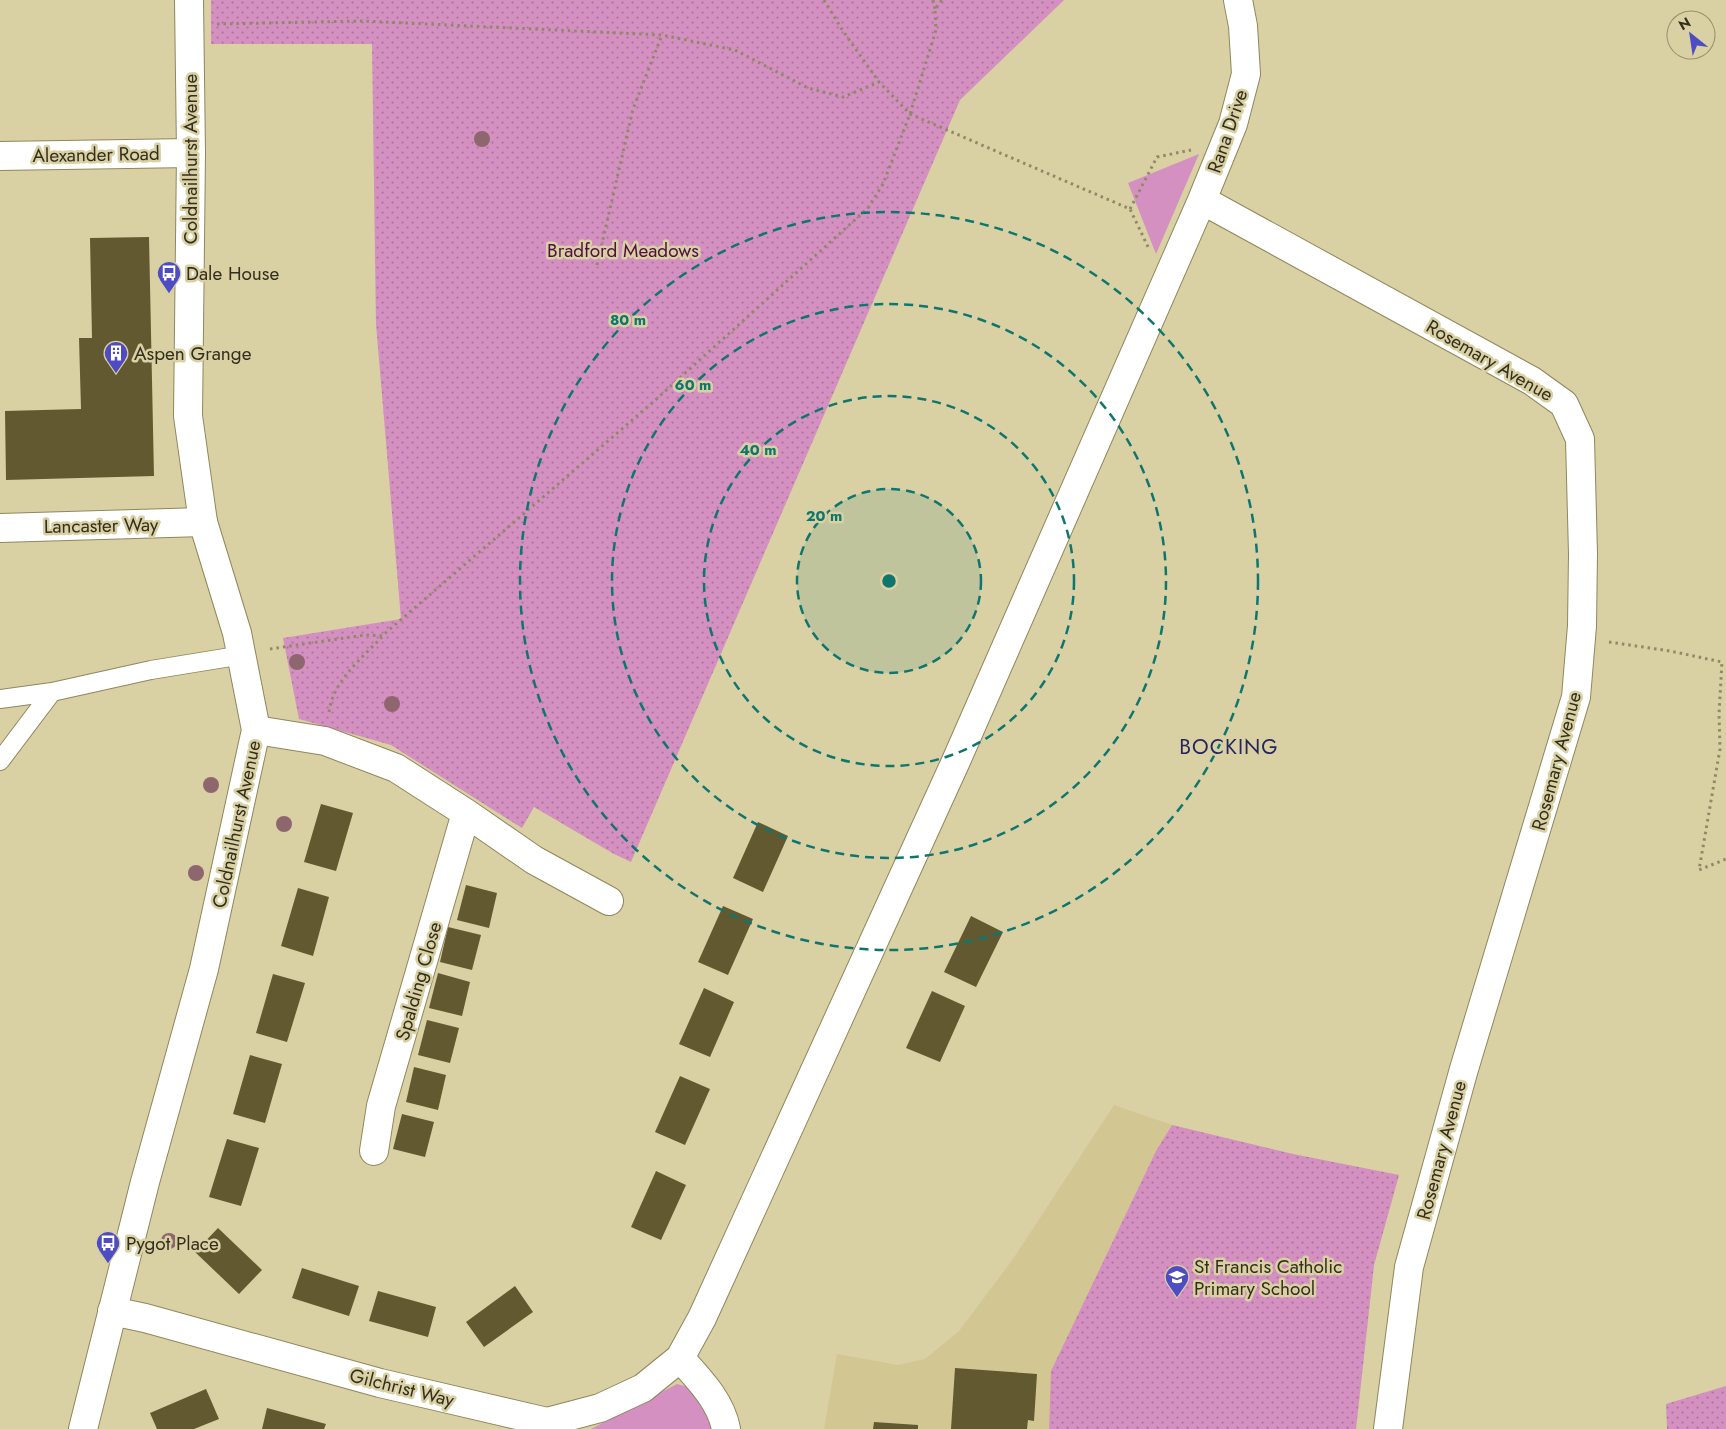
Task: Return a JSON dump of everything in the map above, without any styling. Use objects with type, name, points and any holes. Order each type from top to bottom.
[{"type":"street","name":"Rana Drive","points":[[680,1358],[702,1318],[956,761],[1202,200],[1233,124],[1246,74],[1238,0]]},
{"type":"street","name":"Coldnailhurst Avenue","points":[[83,1429],[145,1182],[204,969],[256,730],[237,633],[202,522],[188,416],[191,152],[189,12]]},
{"type":"street","name":"Alexander Road","points":[[0,156],[191,152]]},
{"type":"street","name":"Rosemary Avenue","points":[[1202,200],[1532,380],[1564,404],[1580,439],[1582,626],[1576,697],[1464,1069],[1409,1266],[1388,1429]]},
{"type":"street","name":"Lancaster Way","points":[[0,528],[202,522]]},
{"type":"street","points":[[256,730],[325,742],[396,768],[534,860],[609,901]]},
{"type":"street","name":"Spalding Close","points":[[374,1151],[381,1106],[466,813]]},
{"type":"street","name":"Gilchrist Way","points":[[112,1312],[145,1318],[380,1383],[548,1425],[600,1408],[643,1388],[680,1358]]},
{"type":"street","points":[[680,1358],[704,1385],[724,1418],[726,1429]]},
{"type":"lane","points":[[0,700],[52,692],[151,670],[242,655]]},
{"type":"lane","points":[[0,761],[52,692]]},
{"type":"path","points":[[824,0],[879,82],[910,114],[1130,209],[1157,157],[1225,144]]},
{"type":"path","points":[[325,742],[331,701],[343,679],[382,636],[652,403],[868,208],[883,184],[910,114],[936,30],[933,0]]},
{"type":"path","points":[[935,9],[942,0]]},
{"type":"path","points":[[189,12],[662,35],[735,50],[808,88],[843,97],[879,82]]},
{"type":"path","points":[[598,265],[633,110],[662,35]]},
{"type":"path","points":[[1582,626],[1611,644],[1670,651],[1722,662],[1719,714],[1720,748],[1699,870],[1726,859]]},
{"type":"path","points":[[242,655],[364,635],[382,636]]},
{"type":"shaded area","name":"St Francis Catholic Primary School","points":[[1114,1105],[1172,1125],[1292,1155],[1399,1175],[1374,1265],[1356,1429],[824,1429],[837,1354],[898,1365],[925,1359],[959,1331],[1013,1259]]},
{"type":"green space","name":"Bradford Meadows","points":[[211,0],[1064,0],[960,100],[631,862],[534,807],[522,828],[391,745],[299,719],[283,638],[401,619],[376,324],[372,44],[211,44]]},
{"type":"green space","points":[[1199,154],[1156,254],[1128,183]]},
{"type":"green space","name":"St Francis Catholic Primary School","points":[[1172,1125],[1293,1154],[1399,1175],[1374,1265],[1356,1429],[1049,1429],[1051,1371],[1156,1151]]},
{"type":"green space","points":[[677,1384],[692,1388],[715,1429],[591,1429]]},
{"type":"green space","points":[[1726,1386],[1726,1429],[1667,1429],[1666,1404]]},
{"type":"building","name":"Aspen Grange","points":[[149,237],[154,476],[6,480],[5,411],[81,409],[79,338],[92,338],[90,238]]},
{"type":"building","points":[[321,804],[353,813],[336,871],[304,862]]},
{"type":"building","points":[[758,822],[788,836],[763,892],[733,878]]},
{"type":"building","points":[[466,885],[497,893],[489,928],[457,920]]},
{"type":"building","points":[[298,888],[329,897],[313,956],[281,946]]},
{"type":"building","points":[[723,906],[753,919],[728,975],[698,962]]},
{"type":"building","points":[[971,916],[1003,932],[976,987],[944,972]]},
{"type":"building","points":[[448,927],[481,935],[472,970],[440,962]]},
{"type":"building","points":[[438,973],[470,982],[462,1016],[429,1008]]},
{"type":"building","points":[[273,974],[305,983],[287,1042],[256,1033]]},
{"type":"building","points":[[704,988],[734,1002],[710,1057],[679,1044]]},
{"type":"building","points":[[932,991],[965,1006],[940,1062],[906,1048]]},
{"type":"building","points":[[427,1020],[459,1028],[450,1063],[418,1055]]},
{"type":"building","points":[[250,1055],[282,1064],[265,1123],[233,1114]]},
{"type":"building","points":[[414,1067],[446,1075],[438,1110],[406,1102]]},
{"type":"building","points":[[680,1076],[710,1089],[685,1145],[655,1132]]},
{"type":"building","points":[[402,1114],[434,1122],[425,1157],[393,1149]]},
{"type":"building","points":[[227,1139],[259,1148],[241,1206],[209,1197]]},
{"type":"building","points":[[656,1171],[686,1185],[661,1240],[631,1227]]},
{"type":"building","points":[[218,1228],[262,1270],[239,1294],[195,1252]]},
{"type":"building","points":[[302,1268],[359,1286],[349,1316],[292,1298]]},
{"type":"building","points":[[515,1286],[533,1312],[484,1347],[466,1322]]},
{"type":"building","points":[[378,1291],[436,1307],[428,1337],[369,1321]]},
{"type":"building","points":[[955,1368],[1037,1374],[1034,1421],[1028,1420],[1027,1429],[951,1429]]},
{"type":"building","points":[[206,1389],[219,1419],[194,1429],[157,1429],[150,1413]]},
{"type":"building","points":[[267,1408],[326,1424],[324,1429],[262,1429]]},
{"type":"building","points":[[874,1422],[918,1425],[918,1429],[873,1429]]},
{"type":"place","name":"Dale House","points":[[169,294]]},
{"type":"place","name":"Aspen Grange","points":[[116,374]]},
{"type":"place","name":"Pygot Place","points":[[108,1264]]},
{"type":"place","name":"St Francis Catholic Primary School","points":[[1177,1298]]},
{"type":"district","name":"BOCKING","points":[[1229,747]]}]
